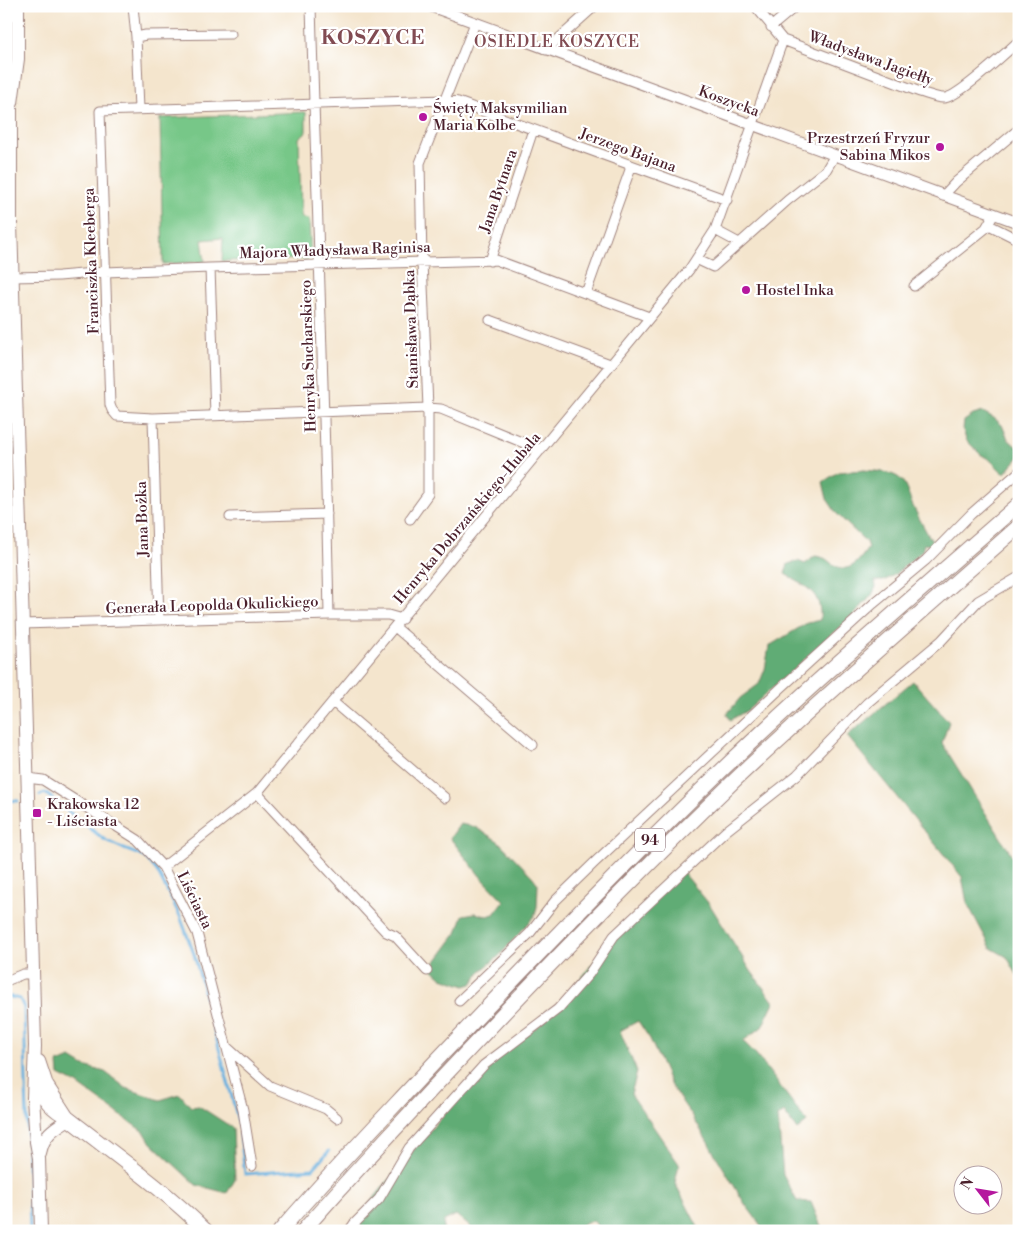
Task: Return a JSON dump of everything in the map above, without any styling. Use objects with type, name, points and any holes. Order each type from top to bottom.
[{"type":"main road","points":[[11,108],[15,91],[18,59],[18,6]]},
{"type":"main road","points":[[6,84],[11,108],[10,223],[35,1046],[33,1098],[41,1231]]},
{"type":"main road","name":"94","points":[[280,1231],[334,1170],[501,992],[638,852],[726,766],[828,672],[1019,504]]},
{"type":"main road","name":"94","points":[[302,1231],[480,1038],[573,940],[650,864],[767,751],[1019,526]]},
{"type":"main road","points":[[35,1046],[47,1085],[68,1119]]},
{"type":"main road","points":[[35,1078],[39,1091],[55,1112],[68,1119],[140,1174],[191,1216],[206,1231]]},
{"type":"main road","points":[[36,1142],[39,1131],[48,1122],[56,1119],[68,1119]]},
{"type":"main road","points":[[38,1158],[42,1142],[48,1133],[68,1119]]},
{"type":"street","points":[[133,6],[138,109]]},
{"type":"street","name":"Henryka Sucharskiego","points":[[311,6],[318,266],[322,322],[329,615]]},
{"type":"street","name":"Koszycka","points":[[430,6],[1019,223]]},
{"type":"street","points":[[546,50],[595,6]]},
{"type":"street","name":"Władysława Jagiełły","points":[[755,6],[783,40],[920,92],[943,98],[951,97],[1019,41]]},
{"type":"street","points":[[771,27],[796,6]]},
{"type":"street","name":"Stanisława Dąbka","points":[[410,519],[428,494],[428,408],[420,163],[475,23]]},
{"type":"street","points":[[136,37],[146,35],[231,34]]},
{"type":"street","points":[[753,125],[783,40]]},
{"type":"street","name":"Jerzego Bajana","points":[[314,105],[446,100],[458,102],[727,200]]},
{"type":"street","name":"Franciszka Kleeberga","points":[[314,105],[100,111],[110,405],[112,410],[117,416],[153,418],[440,409],[542,450]]},
{"type":"street","name":"Henryka Dobrzańskiego-Hubala","points":[[163,867],[257,794],[542,450],[696,259],[716,230],[753,125]]},
{"type":"street","points":[[943,196],[956,182],[1019,129]]},
{"type":"street","name":"Jana Bytnara","points":[[490,261],[533,130]]},
{"type":"street","points":[[696,259],[713,267],[788,200],[826,170],[835,156]]},
{"type":"street","points":[[586,292],[631,166]]},
{"type":"street","points":[[914,286],[988,225],[994,214]]},
{"type":"street","points":[[988,225],[1019,240]]},
{"type":"street","points":[[716,230],[739,243]]},
{"type":"street","name":"Majora Władysława Raginisa","points":[[12,277],[210,268],[496,260],[649,317]]},
{"type":"street","points":[[210,268],[215,415]]},
{"type":"street","points":[[490,320],[610,364]]},
{"type":"street","name":"Jana Bożka","points":[[153,418],[159,620]]},
{"type":"street","points":[[460,1001],[530,933],[555,902],[601,856],[781,688],[873,604],[926,560],[971,514],[1019,472]]},
{"type":"street","points":[[230,517],[327,514]]},
{"type":"street","points":[[349,1231],[379,1199],[409,1148],[484,1065],[558,1010],[589,974],[614,936],[726,831],[797,775],[867,703],[941,641],[978,602],[1019,577]]},
{"type":"street","name":"Generała Leopolda Okulickiego","points":[[22,624],[329,615],[388,615],[402,619]]},
{"type":"street","points":[[395,627],[533,745]]},
{"type":"street","points":[[333,702],[445,798]]},
{"type":"street","name":"Liściasta","points":[[27,778],[43,780],[138,840],[163,867],[197,933],[243,1110],[252,1166]]},
{"type":"street","points":[[257,794],[386,932],[395,936],[427,971]]},
{"type":"street","points":[[6,981],[23,974],[33,974]]},
{"type":"street","points":[[228,1048],[270,1086],[326,1109],[337,1118]]},
{"type":"green space","points":[[306,112],[306,132],[299,138],[301,214],[302,218],[309,219],[311,259],[222,261],[223,238],[202,240],[205,262],[163,264],[160,118]]},
{"type":"green space","points":[[983,412],[1002,425],[1008,439],[1019,449],[1019,457],[1004,474],[966,440],[963,429],[964,421],[973,415]]},
{"type":"green space","points":[[864,470],[888,473],[903,481],[913,506],[932,541],[929,545],[924,544],[922,551],[894,575],[884,581],[875,581],[876,587],[872,595],[854,615],[748,710],[730,720],[727,714],[740,698],[759,684],[765,669],[769,646],[807,623],[820,620],[818,603],[811,591],[785,574],[788,564],[798,561],[805,564],[815,556],[825,558],[841,568],[846,568],[855,564],[868,548],[866,542],[837,514],[827,499],[823,482],[838,472]]},
{"type":"green space","points":[[913,681],[949,722],[942,743],[1019,867],[1019,978],[1007,957],[991,948],[967,903],[962,877],[847,736]]},
{"type":"green space","points":[[460,824],[475,827],[498,841],[538,884],[537,907],[534,917],[499,956],[481,971],[472,984],[465,986],[442,978],[431,968],[457,933],[463,915],[475,913],[487,916],[494,914],[504,901],[480,876],[450,838]]},
{"type":"green space","points":[[683,872],[710,905],[751,971],[774,1002],[762,1027],[743,1041],[756,1054],[807,1122],[797,1130],[784,1112],[778,1117],[783,1175],[797,1201],[811,1202],[823,1231],[765,1231],[745,1204],[692,1116],[671,1086],[650,1039],[638,1021],[620,1031],[637,1072],[631,1094],[679,1164],[675,1183],[700,1231],[601,1231],[593,1220],[571,1231],[475,1231],[456,1215],[444,1221],[443,1231],[347,1231],[478,1074],[548,1018],[606,947]]},
{"type":"green space","points":[[71,1058],[84,1066],[105,1072],[126,1088],[160,1100],[180,1094],[191,1107],[199,1106],[233,1128],[235,1180],[227,1193],[196,1185],[151,1143],[145,1133],[77,1084],[59,1075],[58,1063]]},
{"type":"waterway","points":[[40,795],[45,793],[105,840],[145,857],[157,871],[180,916],[194,954],[239,1124],[245,1174],[313,1169],[329,1151]]},
{"type":"waterway","points":[[6,800],[18,801]]},
{"type":"waterway","points":[[6,996],[20,999],[24,1008],[30,1231]]},
{"type":"place","name":"Święty Maksymilian Maria Kolbe","points":[[423,117]]},
{"type":"place","name":"Przestrzeń Fryzur Sabina Mikos","points":[[940,147]]},
{"type":"place","name":"Hostel Inka","points":[[746,290]]},
{"type":"place","name":"Krakowska 12 - Liściasta","points":[[37,813]]},
{"type":"district","name":"KOSZYCE","points":[[373,37]]},
{"type":"district","name":"OSIEDLE KOSZYCE","points":[[557,41]]}]
